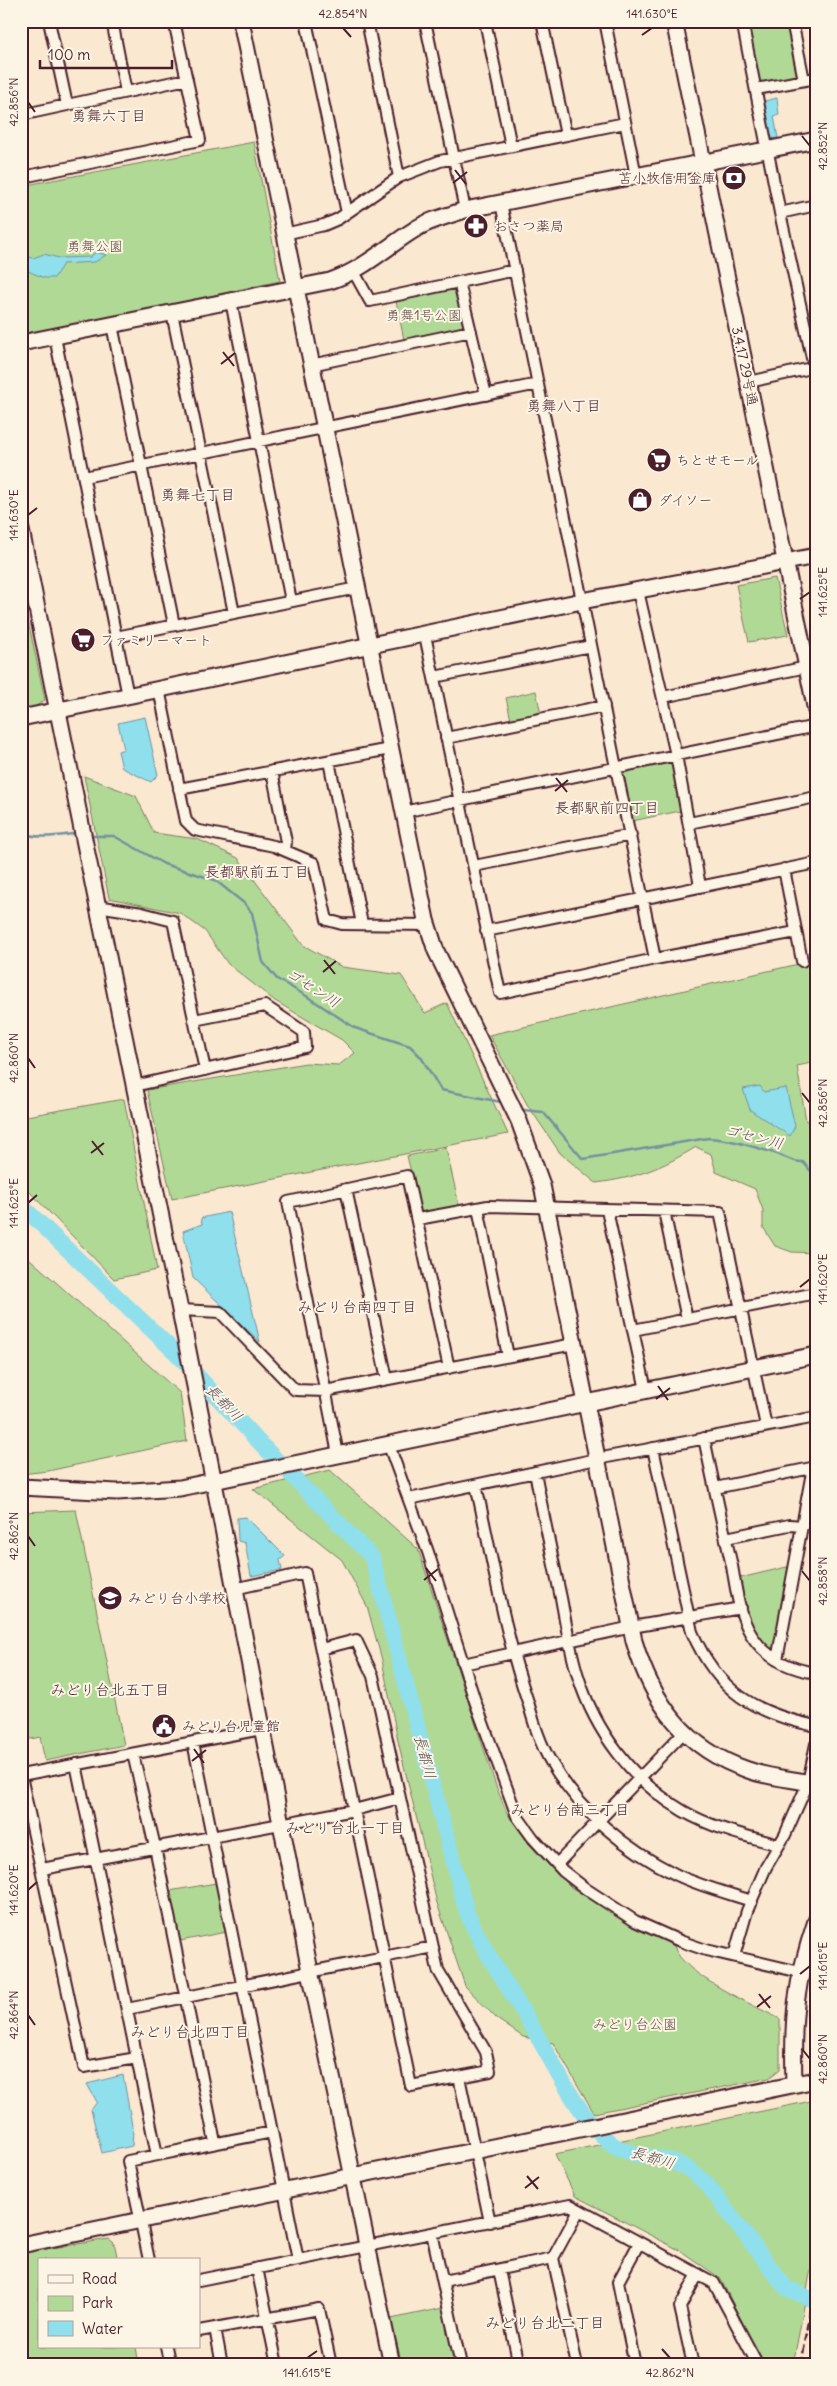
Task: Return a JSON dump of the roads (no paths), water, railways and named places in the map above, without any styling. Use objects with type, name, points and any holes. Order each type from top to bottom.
[{"type":"street","points":[[49,21],[66,105]]},
{"type":"street","points":[[112,21],[126,92]]},
{"type":"street","points":[[21,168],[23,177],[200,140],[174,21]]},
{"type":"street","points":[[241,21],[294,288],[428,926],[436,951],[519,1121],[542,1185],[585,1403],[641,1664],[652,1689],[667,1712],[684,1732],[704,1748],[738,1766],[761,1774],[812,1783]]},
{"type":"street","points":[[306,21],[347,213]]},
{"type":"street","points":[[367,21],[399,177]]},
{"type":"street","points":[[425,21],[464,210]]},
{"type":"street","points":[[484,21],[511,146]]},
{"type":"street","points":[[542,21],[566,135]]},
{"type":"street","points":[[605,21],[636,176]]},
{"type":"street","name":"3.4.17 29号通","points":[[674,21],[816,712]]},
{"type":"street","points":[[742,21],[780,213],[815,367],[748,382]]},
{"type":"street","points":[[792,21],[804,80]]},
{"type":"street","points":[[756,89],[816,78]]},
{"type":"street","points":[[21,115],[187,79]]},
{"type":"street","points":[[284,234],[324,224],[347,213],[399,177],[421,167],[454,158],[625,123]]},
{"type":"street","points":[[21,344],[325,282],[354,272],[415,229],[437,218],[464,210],[816,140]]},
{"type":"street","points":[[501,203],[656,959]]},
{"type":"street","points":[[780,213],[816,205]]},
{"type":"street","points":[[354,272],[370,301],[515,270]]},
{"type":"street","points":[[459,282],[486,395]]},
{"type":"street","points":[[231,301],[291,601]]},
{"type":"street","points":[[172,313],[234,613]]},
{"type":"street","points":[[112,325],[174,625]]},
{"type":"street","points":[[311,364],[471,332]]},
{"type":"street","points":[[55,337],[128,696]]},
{"type":"street","points":[[84,477],[538,384]]},
{"type":"street","points":[[21,530],[180,1310],[280,1823],[392,2365]]},
{"type":"street","points":[[21,718],[582,601],[816,556]]},
{"type":"street","points":[[116,637],[357,588]]},
{"type":"street","points":[[638,591],[676,755],[700,886]]},
{"type":"street","points":[[425,635],[500,993],[656,959],[796,932]]},
{"type":"street","points":[[434,677],[591,646]]},
{"type":"street","points":[[663,697],[807,667]]},
{"type":"street","points":[[159,689],[186,821],[195,830],[274,846],[314,863],[327,920],[342,924],[428,926]]},
{"type":"street","points":[[446,738],[604,706]]},
{"type":"street","points":[[403,812],[816,726]]},
{"type":"street","points":[[180,789],[390,749]]},
{"type":"street","points":[[328,761],[362,924]]},
{"type":"street","points":[[272,772],[286,842],[285,850]]},
{"type":"street","points":[[688,823],[816,797]]},
{"type":"street","points":[[474,866],[631,835]]},
{"type":"street","points":[[486,931],[643,897],[816,863]]},
{"type":"street","points":[[784,869],[802,961]]},
{"type":"street","points":[[97,906],[142,913],[173,921],[205,1070]]},
{"type":"street","points":[[134,1086],[306,1047],[304,1032],[265,1006],[194,1020]]},
{"type":"street","points":[[338,1454],[288,1202],[407,1176],[418,1219],[449,1368]]},
{"type":"street","points":[[346,1189],[387,1379]]},
{"type":"street","points":[[418,1219],[478,1208],[512,1207],[547,1210],[720,1212],[766,1426]]},
{"type":"street","points":[[478,1208],[508,1356]]},
{"type":"street","points":[[607,1210],[646,1390]]},
{"type":"street","points":[[664,1211],[687,1319]]},
{"type":"street","points":[[633,1330],[816,1293]]},
{"type":"street","points":[[180,1310],[220,1312],[295,1390],[325,1391],[574,1344]]},
{"type":"street","points":[[21,1487],[117,1492],[180,1488],[315,1458],[816,1355]]},
{"type":"street","points":[[408,1499],[597,1459],[816,1417]]},
{"type":"street","points":[[704,1438],[741,1608],[751,1635],[763,1649],[777,1660],[792,1668],[816,1673]]},
{"type":"street","points":[[388,1443],[428,1552],[462,1664],[517,1816],[556,1864],[586,1889],[636,1921],[680,1942],[800,1972]]},
{"type":"street","points":[[653,1448],[689,1617],[699,1648],[710,1667],[748,1702],[772,1715],[816,1726]]},
{"type":"street","points":[[715,1488],[814,1467],[777,1660]]},
{"type":"street","points":[[535,1472],[578,1675],[591,1710],[615,1750],[639,1778],[673,1804],[693,1816],[743,1835],[779,1845]]},
{"type":"street","points":[[476,1485],[512,1653],[546,1754],[564,1782],[598,1820],[635,1851],[670,1871],[699,1884],[752,1901]]},
{"type":"street","points":[[726,1538],[789,1524],[803,1526]]},
{"type":"street","points":[[234,1589],[305,1573],[411,2086],[490,2071],[486,2052],[438,1970],[373,1676],[356,1640],[321,1649]]},
{"type":"street","points":[[462,1664],[632,1627],[741,1608]]},
{"type":"street","points":[[137,2058],[84,2067],[21,1775],[262,1729]]},
{"type":"street","points":[[556,1864],[684,1732]]},
{"type":"street","points":[[193,1742],[298,2260]]},
{"type":"street","points":[[734,1956],[752,1901],[766,1867],[812,1783],[816,1744]]},
{"type":"street","points":[[133,1754],[155,1847],[215,2142]]},
{"type":"street","points":[[76,1764],[157,2155]]},
{"type":"street","points":[[42,1869],[354,1810],[400,1798]]},
{"type":"street","points":[[794,2084],[794,2017],[800,1972],[816,1921]]},
{"type":"street","points":[[127,2009],[433,1947]]},
{"type":"street","points":[[458,2077],[490,2222]]},
{"type":"street","points":[[21,2245],[141,2221],[283,2189],[816,2080]]},
{"type":"street","points":[[149,2258],[128,2161],[272,2132]]},
{"type":"street","points":[[200,2280],[570,2205],[714,2283],[758,2365]]},
{"type":"street","points":[[577,2365],[553,2258],[579,2210]]},
{"type":"street","points":[[432,2233],[461,2365]]},
{"type":"street","points":[[636,2365],[618,2282],[639,2242]]},
{"type":"street","points":[[442,2281],[553,2258]]},
{"type":"street","points":[[257,2268],[277,2365]]},
{"type":"street","points":[[499,2270],[519,2365]]},
{"type":"street","points":[[693,2365],[680,2307],[698,2274]]},
{"type":"street","points":[[200,2332],[319,2309],[331,2365]]},
{"type":"street","points":[[214,2328],[222,2365]]},
{"type":"street","points":[[166,2348],[170,2365]]},
{"type":"water","points":[[777,98],[779,115],[774,116],[778,138],[767,139],[760,102]]},
{"type":"water","points":[[96,252],[106,255],[95,262],[63,264],[54,278],[44,278],[21,268],[21,256],[33,258],[44,254],[59,258],[90,257]]},
{"type":"water","points":[[145,717],[158,775],[151,782],[122,768],[118,751],[124,749],[118,723]]},
{"type":"water","points":[[760,1086],[764,1092],[786,1088],[795,1126],[790,1136],[750,1110],[743,1089]]},
{"type":"water","points":[[229,1212],[260,1342],[193,1278],[183,1231],[202,1224],[201,1218]]},
{"type":"water","points":[[246,1517],[285,1556],[280,1560],[282,1570],[251,1576],[245,1543],[238,1541],[237,1518]]},
{"type":"water","points":[[123,2075],[133,2131],[132,2146],[102,2153],[91,2110],[97,2102],[87,2084]]},
{"type":"waterway","name":"ゴセン川","points":[[21,833],[40,836],[72,834]]},
{"type":"waterway","name":"ゴセン川","points":[[92,836],[114,836],[164,864],[215,880],[245,904],[252,913],[263,962],[277,979],[355,1028],[410,1046],[421,1057],[441,1090],[501,1102]]},
{"type":"waterway","name":"ゴセン川","points":[[523,1110],[543,1112],[583,1159],[708,1138],[743,1144],[793,1161],[803,1162],[816,1177]]},
{"type":"waterway","name":"長都川","points":[[21,1205],[179,1356],[256,1439],[372,1557],[467,1913],[489,1956],[568,2090],[590,2123],[615,2146],[635,2154],[676,2163],[706,2183],[786,2288],[816,2301]]},
{"type":"railway","points":[[801,2365],[816,2284]]},
{"type":"place","name":"苫小牧信用金庫","points":[[734,178]]},
{"type":"place","name":"おさつ薬局","points":[[476,226]]},
{"type":"place","name":"ちとせモール","points":[[659,460]]},
{"type":"place","name":"ダイソー","points":[[640,500]]},
{"type":"place","name":"ファミリーマート","points":[[83,640]]},
{"type":"place","name":"みどり台小学校","points":[[110,1598]]},
{"type":"place","name":"みどり台児童館","points":[[164,1726]]},
{"type":"district","name":"勇舞六丁目","points":[[109,116]]},
{"type":"district","name":"勇舞八丁目","points":[[564,406]]},
{"type":"district","name":"勇舞七丁目","points":[[198,495]]},
{"type":"district","name":"長都駅前四丁目","points":[[607,808]]},
{"type":"district","name":"長都駅前五丁目","points":[[257,872]]},
{"type":"district","name":"みどり台南四丁目","points":[[357,1307]]},
{"type":"district","name":"みどり台北五丁目","points":[[110,1690]]},
{"type":"district","name":"みどり台南三丁目","points":[[570,1810]]},
{"type":"district","name":"みどり台北一丁目","points":[[345,1828]]},
{"type":"district","name":"みどり台北四丁目","points":[[190,2032]]},
{"type":"district","name":"みどり台北二丁目","points":[[545,2323]]},
{"type":"park label","name":"勇舞公園","points":[[95,246]]},
{"type":"park label","name":"勇舞1号公園","points":[[424,315]]},
{"type":"park label","name":"みどり台公園","points":[[635,2024]]}]
